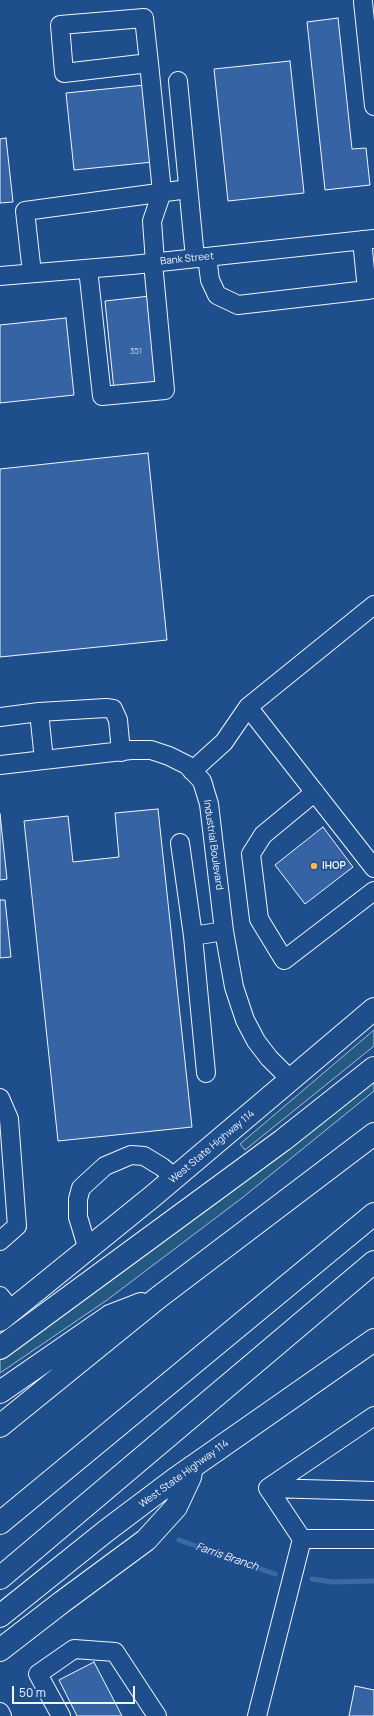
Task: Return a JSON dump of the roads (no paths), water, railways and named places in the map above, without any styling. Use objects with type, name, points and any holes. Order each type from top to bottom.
[{"type":"main road","name":"West State Highway 114","points":[[4,1309],[88,1250],[374,1009]]},
{"type":"main road","points":[[0,1348],[283,1140],[374,1068]]},
{"type":"main road","points":[[0,1426],[159,1298],[374,1134]]},
{"type":"main road","points":[[0,1522],[374,1214]]},
{"type":"main road","points":[[0,1578],[374,1262]]},
{"type":"main road","points":[[0,1392],[110,1316],[159,1298]]},
{"type":"main road","name":"West State Highway 114","points":[[0,1616],[106,1531],[192,1467],[374,1340]]},
{"type":"main road","points":[[0,1650],[146,1540],[176,1507],[190,1477],[192,1467]]},
{"type":"street","points":[[363,2],[374,106]]},
{"type":"street","points":[[88,268],[102,396],[165,390],[154,263],[152,220],[162,192],[149,63],[144,18],[60,25],[64,73],[149,63]]},
{"type":"street","points":[[178,81],[188,189],[201,257],[217,295],[238,305],[370,289],[368,239]]},
{"type":"street","points":[[32,273],[25,211],[188,189]]},
{"type":"street","name":"Bank Street","points":[[0,276],[154,263],[368,239]]},
{"type":"street","points":[[192,771],[224,742],[248,707],[374,605]]},
{"type":"street","points":[[248,707],[374,868]]},
{"type":"street","points":[[0,717],[39,712],[106,708],[113,709],[118,720],[121,752]]},
{"type":"street","points":[[39,712],[44,760]]},
{"type":"street","name":"Industrial Boulevard","points":[[0,765],[151,750],[169,756],[187,765],[202,781],[209,804],[224,932],[234,987],[245,1020],[256,1041],[269,1058],[291,1080]]},
{"type":"street","points":[[315,792],[263,835],[251,854],[260,919],[284,960],[374,891]]},
{"type":"street","points":[[180,843],[192,936],[206,1073]]},
{"type":"street","points":[[192,936],[224,932]]},
{"type":"street","points":[[0,1098],[9,1119],[17,1226],[0,1241]]},
{"type":"street","points":[[88,1250],[78,1216],[78,1199],[81,1188],[105,1166],[130,1155],[144,1156],[162,1167],[175,1178]]},
{"type":"street","points":[[268,1488],[374,1416]]},
{"type":"street","points":[[268,1488],[374,1491]]},
{"type":"street","points":[[258,1716],[302,1539],[268,1488]]},
{"type":"street","points":[[302,1539],[374,1539]]},
{"type":"street","points":[[61,1716],[38,1674],[74,1649],[115,1652],[157,1716]]},
{"type":"street","points":[[0,1712],[2,1716]]},
{"type":"waterway","name":"Farris Branch","points":[[179,1540],[275,1574]]},
{"type":"waterway","name":"Farris Branch","points":[[312,1579],[333,1582],[374,1581]]},
{"type":"place","name":"IHOP","points":[[314,866]]}]
